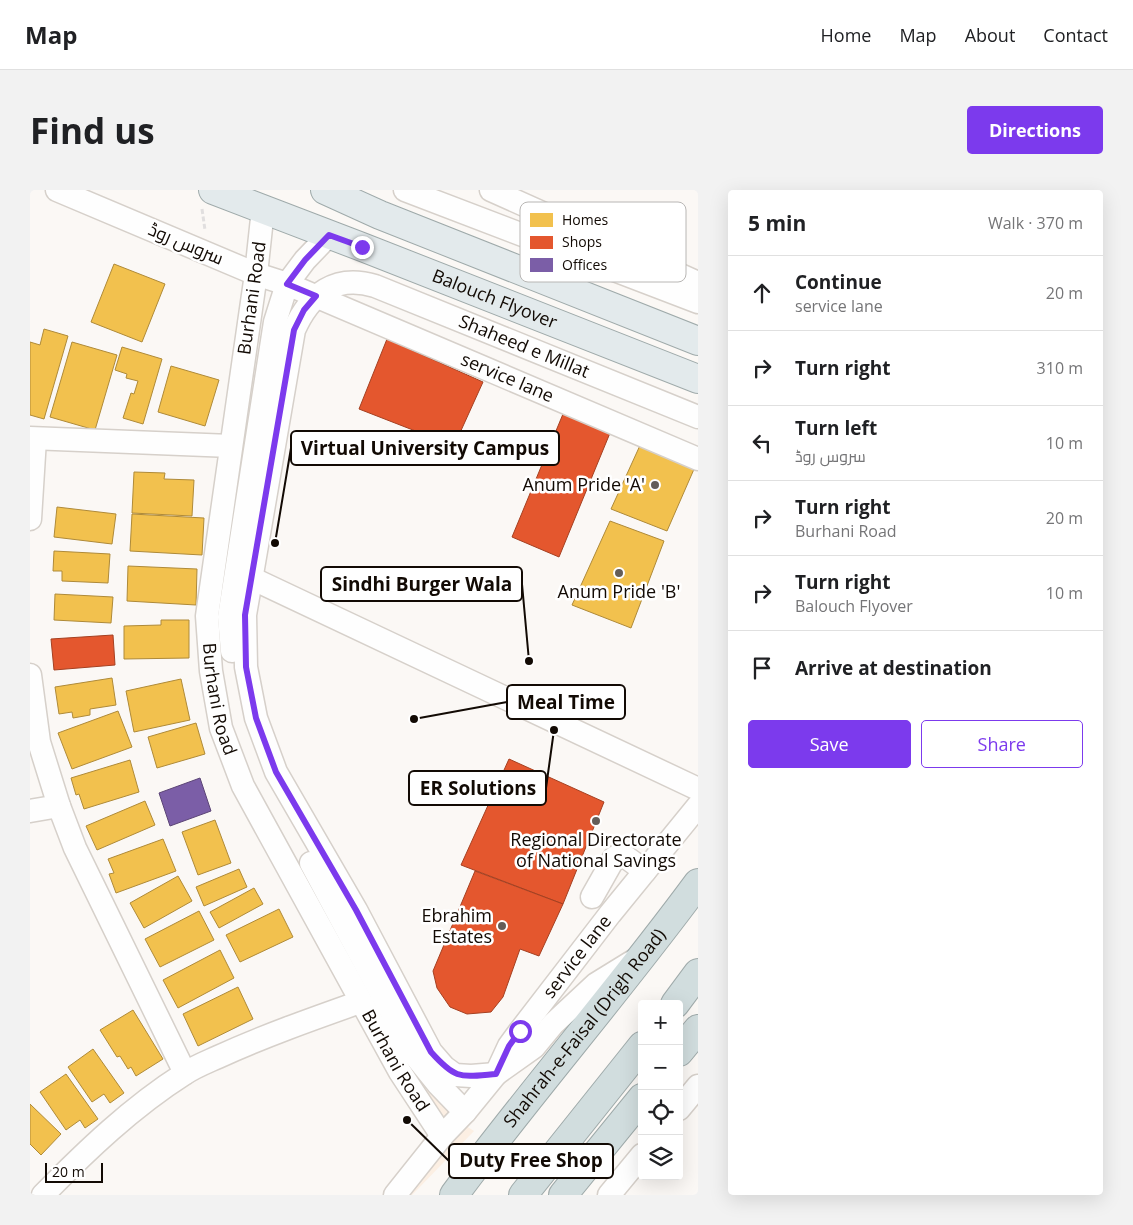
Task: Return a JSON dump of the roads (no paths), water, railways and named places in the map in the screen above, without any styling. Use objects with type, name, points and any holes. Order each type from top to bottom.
[{"type":"highway","name":"Shahrah-e-Faisal (Drigh Road)","points":[[454,1194],[550,1070],[646,953],[698,883]]},
{"type":"highway","points":[[678,1000],[698,974]]},
{"type":"highway","points":[[683,1047],[698,1029]]},
{"type":"highway","points":[[523,1195],[638,1051]]},
{"type":"highway","points":[[563,1195],[638,1103]]},
{"type":"main road","name":"Balouch Flyover","points":[[324,190],[380,215],[520,270]]},
{"type":"main road","name":"Balouch Flyover","points":[[207,198],[263,209],[698,379]]},
{"type":"main road","name":"Balouch Flyover","points":[[549,282],[698,341]]},
{"type":"street","name":"سروس روڈ","points":[[57,190],[256,274],[316,296]]},
{"type":"street","points":[[405,190],[520,234]]},
{"type":"street","points":[[491,190],[520,203]]},
{"type":"street","name":"Burhani Road","points":[[263,209],[256,274],[207,616],[211,672],[221,728],[243,786],[360,1002],[400,1072],[442,1136]]},
{"type":"street","name":"Burhani Road","points":[[329,235],[305,260],[287,284],[275,322],[229,617],[233,670],[244,724],[264,778],[413,1052],[438,1084],[465,1112]]},
{"type":"street","points":[[686,278],[698,283]]},
{"type":"street","name":"Shaheed e Millat","points":[[316,296],[348,281],[362,282],[375,286],[698,417]]},
{"type":"street","points":[[646,282],[698,302]]},
{"type":"street","points":[[316,296],[304,310],[294,330],[245,615],[246,667],[256,718],[276,772],[356,910],[431,1052],[444,1067],[455,1075],[496,1074],[534,1047],[553,1024],[596,984],[646,953]]},
{"type":"street","name":"service lane","points":[[316,296],[698,459]]},
{"type":"street","points":[[30,519],[32,438],[231,446]]},
{"type":"street","points":[[251,578],[698,789]]},
{"type":"street","points":[[30,675],[39,742],[59,806],[84,868],[185,1073]]},
{"type":"street","points":[[30,811],[59,806]]},
{"type":"street","name":"service lane","points":[[395,1195],[442,1136],[465,1112],[496,1074],[509,1046],[698,806]]},
{"type":"street","points":[[592,897],[614,858],[619,855],[623,855],[645,871]]},
{"type":"street","points":[[43,1195],[103,1137],[139,1106],[185,1073],[238,1048],[360,1002]]},
{"type":"street","points":[[683,1104],[698,1086]]},
{"type":"street","points":[[609,1195],[638,1160]]},
{"type":"place","name":"Anum Pride 'A'","points":[[655,485]]},
{"type":"place","name":"Virtual University Campus","points":[[275,543]]},
{"type":"place","name":"Anum Pride 'B'","points":[[619,573]]},
{"type":"place","name":"Sindhi Burger Wala","points":[[529,661]]},
{"type":"place","name":"Meal Time","points":[[414,719]]},
{"type":"place","name":"ER Solutions","points":[[554,730]]},
{"type":"place","name":"Regional Directorate of National Savings","points":[[596,821]]},
{"type":"place","name":"Ebrahim Estates","points":[[502,926]]},
{"type":"place","name":"Duty Free Shop","points":[[407,1120]]}]
